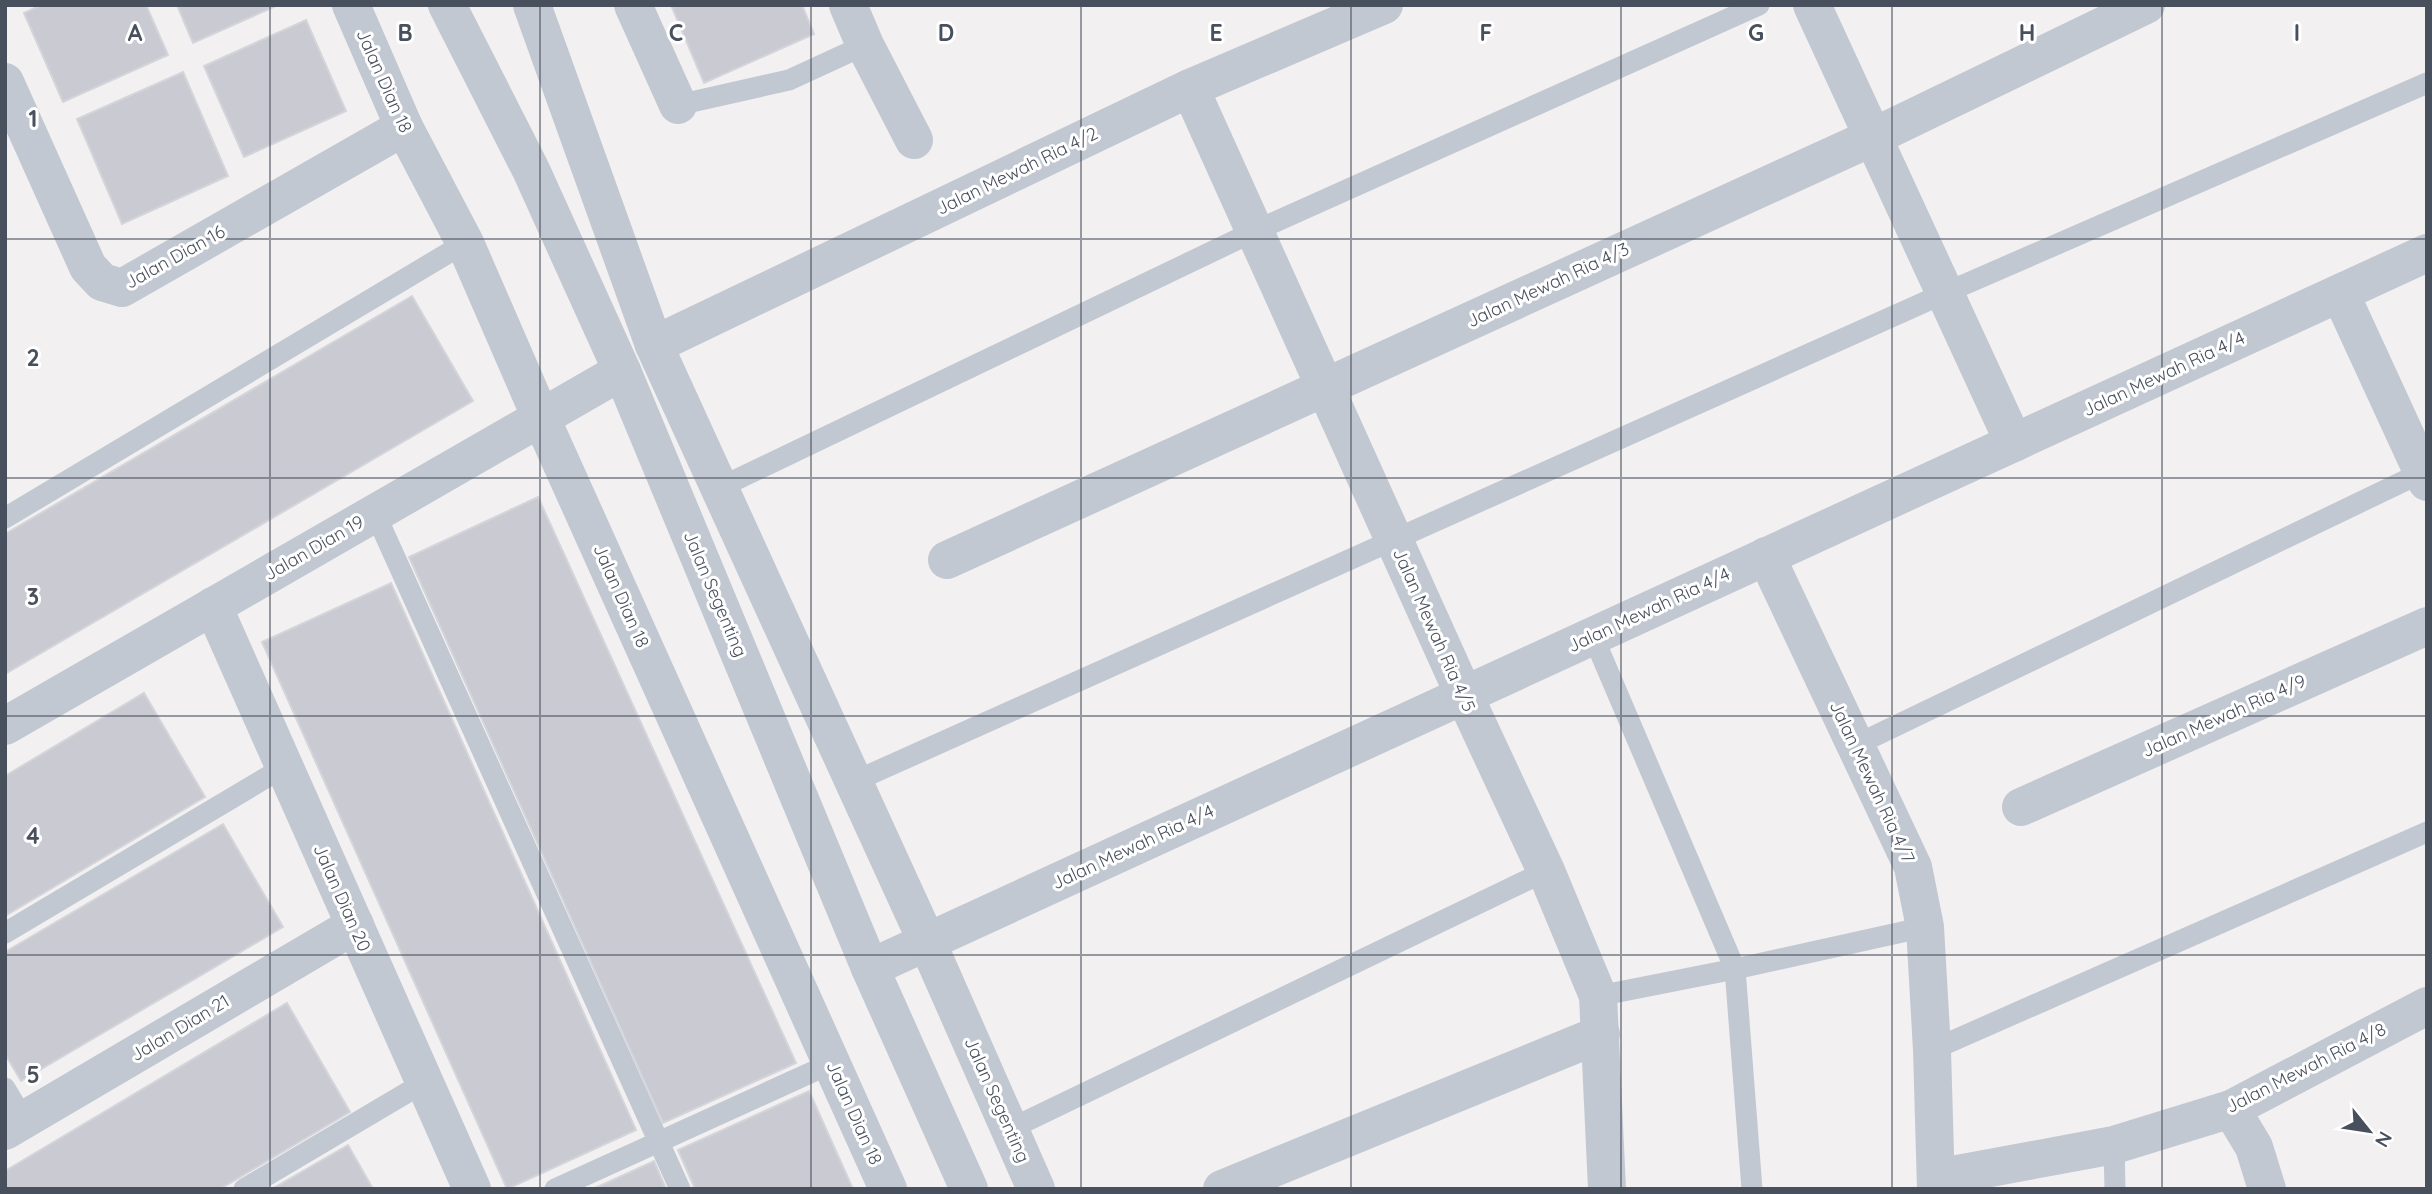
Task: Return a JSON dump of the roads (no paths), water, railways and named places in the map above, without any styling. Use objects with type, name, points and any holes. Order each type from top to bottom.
[{"type":"street","name":"Jalan Dian 18","points":[[351,5],[404,127],[465,243],[888,1189]]},
{"type":"street","name":"Jalan Segenting","points":[[447,5],[531,170],[622,371],[870,968],[969,1189]]},
{"type":"street","name":"Jalan Segenting","points":[[532,5],[654,345],[1037,1189]]},
{"type":"street","points":[[634,5],[678,105]]},
{"type":"street","points":[[848,5],[865,45],[914,140]]},
{"type":"street","name":"Jalan Mewah Ria 4/2","points":[[654,345],[1191,88],[1384,5]]},
{"type":"street","points":[[1812,5],[2014,443]]},
{"type":"street","name":"Jalan Mewah Ria 4/3","points":[[947,560],[1873,137],[2146,5]]},
{"type":"street","name":"Jalan Dian 16","points":[[5,82],[88,267],[102,282],[122,288],[404,127]]},
{"type":"street","name":"Jalan Mewah Ria 4/5","points":[[1191,88],[1394,541],[1546,871],[1598,996],[1607,1189]]},
{"type":"street","name":"Jalan Mewah Ria 4/4","points":[[870,968],[2427,253]]},
{"type":"street","points":[[2340,293],[2425,475]]},
{"type":"street","name":"Jalan Dian 19","points":[[6,723],[622,371]]},
{"type":"street","name":"Jalan Mewah Ria 4/7","points":[[1766,556],[1913,867],[1925,927],[1936,1183]]},
{"type":"street","name":"Jalan Dian 20","points":[[213,606],[472,1189]]},
{"type":"street","name":"Jalan Mewah Ria 4/9","points":[[2021,807],[2427,626]]},
{"type":"street","name":"Jalan Dian 21","points":[[15,1126],[355,925]]},
{"type":"street","name":"Jalan Mewah Ria 4/8","points":[[1936,1183],[2114,1145],[2231,1108],[2427,1006]]},
{"type":"street","points":[[1222,1189],[1601,1034]]},
{"type":"street","points":[[2231,1108],[2254,1147],[2267,1189]]},
{"type":"lane","points":[[719,488],[1255,231],[1759,5]]},
{"type":"lane","points":[[678,105],[789,80],[865,45]]},
{"type":"lane","points":[[853,782],[1945,293],[2427,83]]},
{"type":"lane","points":[[5,518],[465,243]]},
{"type":"lane","points":[[1856,745],[2425,475]]},
{"type":"lane","points":[[375,513],[680,1189]]},
{"type":"lane","points":[[1592,636],[1735,969],[1752,1189]]},
{"type":"lane","points":[[5,933],[284,767]]},
{"type":"lane","points":[[1932,1050],[2427,832]]},
{"type":"lane","points":[[1010,1129],[1546,871]]},
{"type":"lane","points":[[1598,996],[1925,927]]},
{"type":"lane","points":[[555,1189],[832,1063]]},
{"type":"lane","points":[[244,1189],[425,1082]]},
{"type":"lane","points":[[5,1088],[15,1126]]},
{"type":"lane","points":[[2114,1145],[2115,1189]]}]
